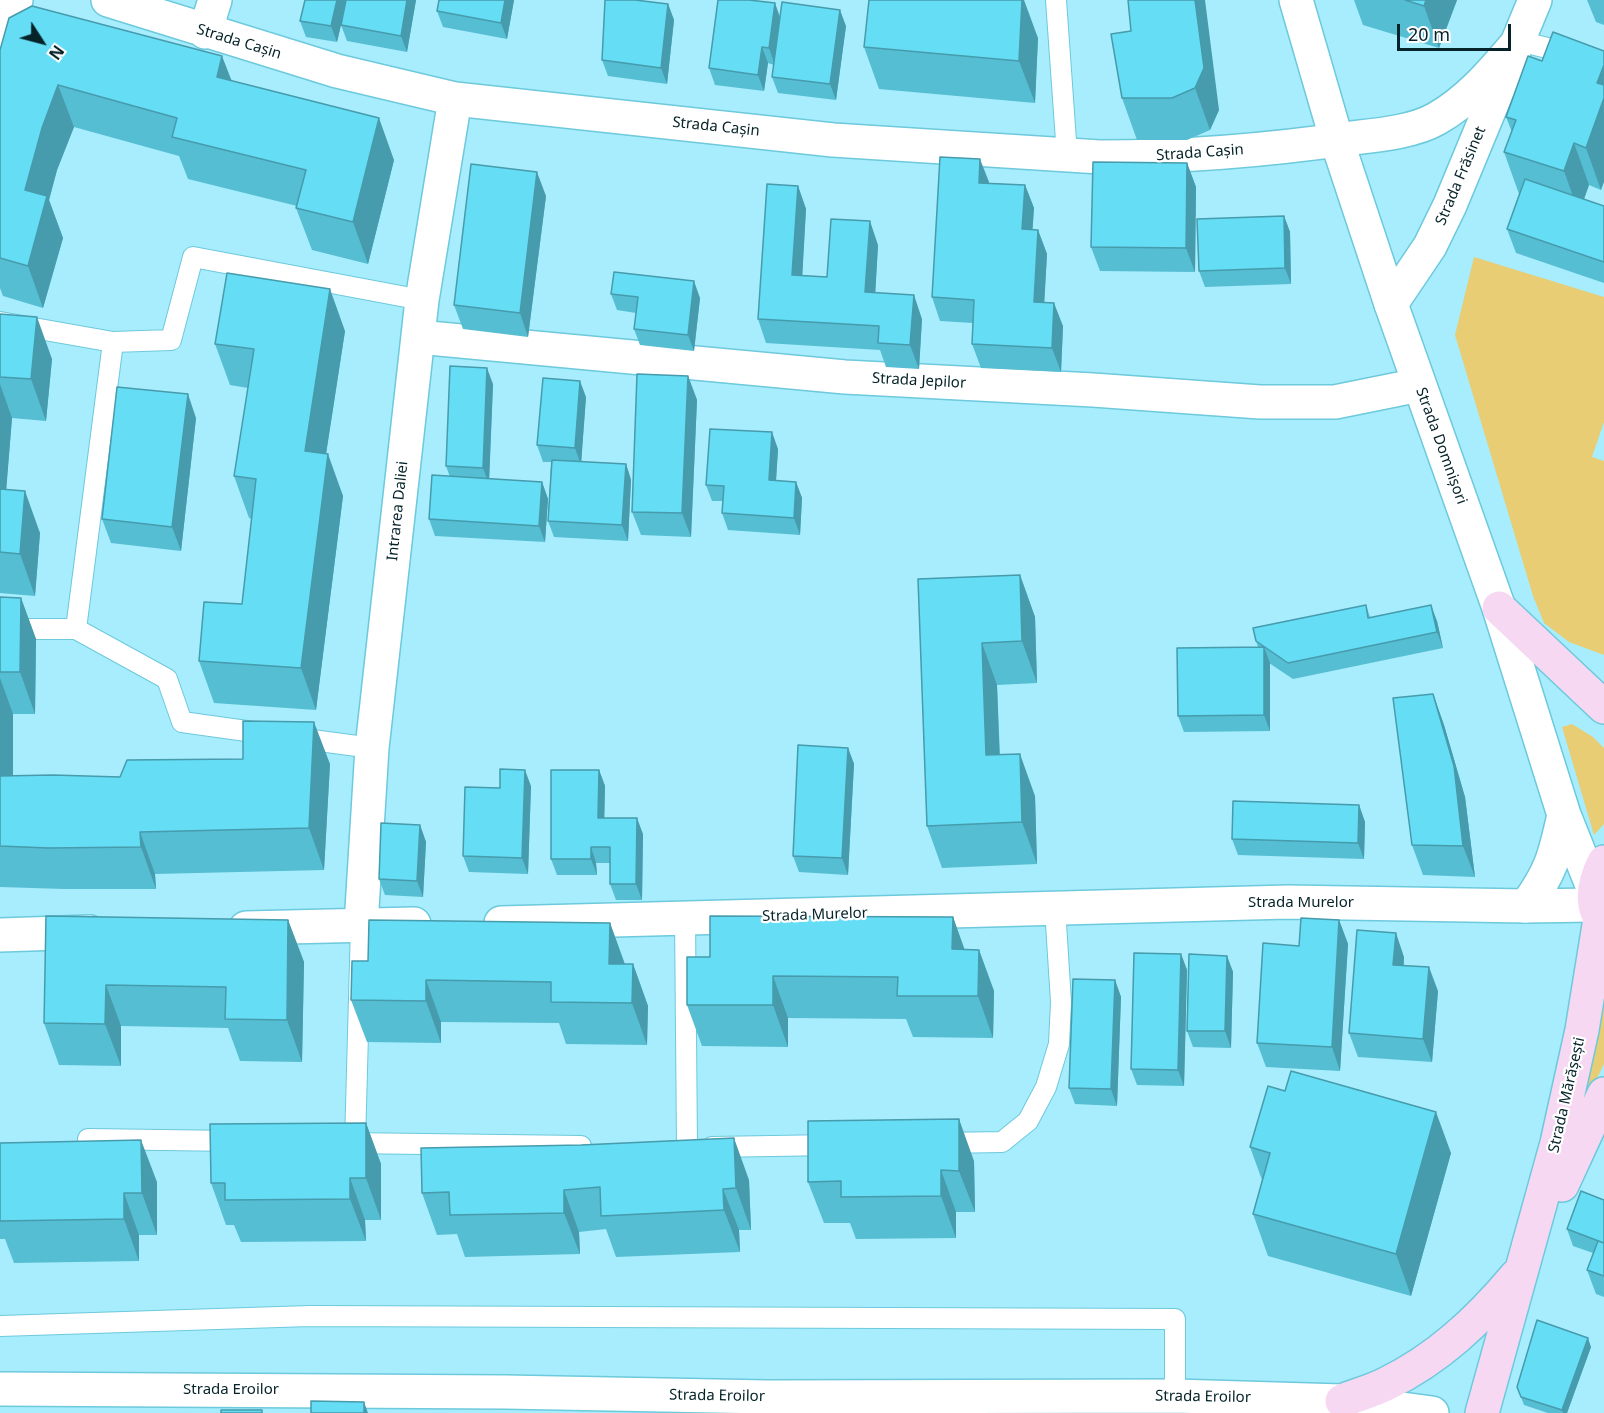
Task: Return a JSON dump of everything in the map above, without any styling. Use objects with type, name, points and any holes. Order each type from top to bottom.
[{"type":"main road","points":[[1499,608],[1604,707]]},
{"type":"main road","points":[[1561,665],[1604,670]]},
{"type":"main road","name":"Strada Mărășești","points":[[1482,1413],[1557,1143],[1582,1030],[1599,900]]},
{"type":"main road","name":"Strada Mărășești","points":[[1523,1269],[1604,1094]]},
{"type":"main road","points":[[1342,1401],[1384,1385],[1415,1369],[1450,1344],[1487,1310],[1523,1269]]},
{"type":"street","points":[[0,50],[16,0]]},
{"type":"street","name":"Strada Cașin","points":[[108,0],[337,71],[455,99],[833,140],[1067,155],[1141,157],[1336,141]]},
{"type":"street","points":[[206,32],[215,0]]},
{"type":"street","name":"Strada Domnișori","points":[[1296,0],[1336,141],[1419,385],[1499,608],[1564,814],[1599,900]]},
{"type":"street","name":"Strada Frăsinet","points":[[1391,304],[1412,276],[1435,236],[1535,0]]},
{"type":"street","name":"Strada Frăsinet","points":[[1336,141],[1398,132],[1436,120],[1480,86],[1519,41]]},
{"type":"street","name":"Intrarea Daliei","points":[[360,925],[372,748],[422,300],[455,99]]},
{"type":"street","name":"Strada Jepilor","points":[[418,337],[845,377],[1093,390],[1260,402],[1335,402],[1419,385]]},
{"type":"street","points":[[1526,906],[1540,887],[1554,860],[1564,814]]},
{"type":"street","name":"Strada Murelor","points":[[477,923],[1288,902],[1526,906],[1599,900]]},
{"type":"street","points":[[221,929],[442,924]]},
{"type":"street","points":[[0,934],[116,932]]},
{"type":"street","name":"Strada Eroilor","points":[[0,1389],[505,1402],[768,1397],[1175,1396],[1342,1401],[1432,1413]]},
{"type":"lane","points":[[1056,0],[1067,155]]},
{"type":"lane","points":[[1519,41],[1604,62]]},
{"type":"lane","points":[[0,322],[113,342],[171,340],[193,257],[422,300]]},
{"type":"lane","points":[[76,629],[113,342]]},
{"type":"lane","points":[[0,629],[76,629],[167,679],[182,722],[372,748]]},
{"type":"lane","points":[[920,1143],[1002,1142],[1028,1121],[1046,1087],[1059,1044],[1061,1002],[1055,908]]},
{"type":"lane","points":[[685,918],[687,1147]]},
{"type":"lane","points":[[355,1143],[360,925]]},
{"type":"lane","points":[[88,1139],[251,1141]]},
{"type":"lane","points":[[332,1143],[604,1146]]},
{"type":"lane","points":[[663,1147],[850,1144]]},
{"type":"lane","points":[[0,1326],[310,1316],[1175,1319],[1175,1396]]},
{"type":"shaded area","points":[[1474,257],[1604,297],[1604,422],[1592,457],[1604,461],[1604,655],[1569,642],[1544,623],[1533,596],[1455,335]]},
{"type":"shaded area","points":[[1572,724],[1593,737],[1604,748],[1604,824],[1594,835],[1562,727]]},
{"type":"shaded area","points":[[1604,982],[1604,1064],[1574,1125]]},
{"type":"building","points":[[305,0],[337,0],[331,26],[300,21]]},
{"type":"building","points":[[346,0],[407,0],[401,36],[341,25]]},
{"type":"building","points":[[439,0],[505,0],[501,23],[437,11]]},
{"type":"building","points":[[605,0],[635,0],[668,4],[661,68],[602,60]]},
{"type":"building","points":[[718,0],[775,3],[769,48],[762,47],[758,75],[709,68]]},
{"type":"building","points":[[869,0],[1022,0],[1019,61],[864,47]]},
{"type":"building","points":[[1128,0],[1195,0],[1204,68],[1195,88],[1172,98],[1122,98],[1111,34],[1131,31]]},
{"type":"building","points":[[1405,0],[1426,0],[1424,6]]},
{"type":"building","points":[[782,2],[840,10],[830,84],[772,77]]},
{"type":"building","points":[[32,6],[222,56],[217,77],[379,118],[353,222],[296,208],[306,170],[172,137],[177,118],[58,85],[42,128],[25,190],[47,196],[28,266],[0,258],[0,50],[9,18]]},
{"type":"building","points":[[1553,32],[1604,51],[1604,65],[1597,83],[1604,85],[1604,98],[1586,148],[1574,143],[1564,171],[1504,152],[1516,120],[1506,117],[1528,56],[1542,61]]},
{"type":"building","points":[[940,157],[980,159],[979,183],[1025,185],[1022,229],[1038,230],[1034,302],[1054,303],[1052,348],[972,344],[974,300],[932,297]]},
{"type":"building","points":[[1093,162],[1187,163],[1186,248],[1091,247]]},
{"type":"building","points":[[471,164],[537,172],[520,313],[454,305]]},
{"type":"building","points":[[1525,179],[1604,206],[1604,262],[1507,229]]},
{"type":"building","points":[[767,184],[798,186],[792,275],[827,277],[831,219],[870,221],[865,292],[914,295],[910,345],[878,343],[879,326],[758,319]]},
{"type":"building","points":[[1284,216],[1285,268],[1199,271],[1197,219]]},
{"type":"building","points":[[614,272],[694,281],[688,335],[634,329],[638,297],[611,294]]},
{"type":"building","points":[[227,273],[330,289],[305,451],[328,454],[301,668],[199,661],[204,602],[242,604],[256,479],[234,476],[254,349],[215,344]]},
{"type":"building","points":[[0,314],[37,317],[31,379],[0,377]]},
{"type":"building","points":[[450,366],[487,368],[483,468],[446,466]]},
{"type":"building","points":[[637,374],[688,376],[682,513],[632,512]]},
{"type":"building","points":[[543,378],[580,381],[575,448],[537,445]]},
{"type":"building","points":[[117,387],[188,394],[172,527],[102,519]]},
{"type":"building","points":[[710,429],[772,432],[769,480],[796,482],[794,518],[722,513],[724,486],[706,485]]},
{"type":"building","points":[[552,460],[626,464],[622,525],[548,521]]},
{"type":"building","points":[[432,475],[542,482],[539,526],[429,519]]},
{"type":"building","points":[[0,489],[25,491],[20,554],[0,552]]},
{"type":"building","points":[[1020,575],[1022,641],[982,643],[986,755],[1020,754],[1022,822],[927,826],[918,579]]},
{"type":"building","points":[[0,597],[21,598],[20,672],[0,672]]},
{"type":"building","points":[[1366,605],[1368,618],[1431,605],[1437,632],[1288,663],[1256,641],[1253,628]]},
{"type":"building","points":[[1264,647],[1264,715],[1178,716],[1177,648]]},
{"type":"building","points":[[1433,694],[1454,766],[1463,846],[1412,845],[1393,698]]},
{"type":"building","points":[[243,721],[314,722],[309,828],[140,832],[141,847],[0,846],[0,776],[120,777],[127,760],[243,759]]},
{"type":"building","points":[[798,745],[848,748],[842,858],[793,856]]},
{"type":"building","points":[[500,769],[525,770],[522,858],[463,856],[465,787],[500,788]]},
{"type":"building","points":[[551,770],[599,770],[598,818],[637,818],[636,884],[610,884],[610,847],[591,847],[591,859],[551,859]]},
{"type":"building","points":[[1233,801],[1359,805],[1358,843],[1232,839]]},
{"type":"building","points":[[381,823],[420,825],[417,881],[379,879]]},
{"type":"building","points":[[46,916],[288,920],[287,1020],[225,1019],[226,987],[106,985],[105,1024],[44,1023]]},
{"type":"building","points":[[710,916],[953,917],[952,949],[979,950],[978,996],[897,996],[898,977],[773,976],[773,1005],[687,1005],[687,957],[710,957]]},
{"type":"building","points":[[1301,918],[1339,920],[1332,1047],[1257,1043],[1263,943],[1299,946]]},
{"type":"building","points":[[369,920],[610,923],[609,964],[633,964],[632,1003],[551,1002],[551,982],[426,980],[426,1001],[351,1000],[352,961],[368,961]]},
{"type":"building","points":[[1357,930],[1396,933],[1393,965],[1429,967],[1423,1039],[1349,1033]]},
{"type":"building","points":[[1134,953],[1181,954],[1178,1070],[1131,1069]]},
{"type":"building","points":[[1189,954],[1227,956],[1225,1031],[1187,1031]]},
{"type":"building","points":[[1073,979],[1115,980],[1111,1089],[1069,1088]]},
{"type":"building","points":[[1291,1071],[1436,1112],[1396,1254],[1253,1214],[1270,1153],[1250,1147],[1268,1086],[1285,1091]]},
{"type":"building","points":[[959,1119],[959,1171],[941,1170],[941,1196],[841,1197],[841,1181],[808,1182],[808,1121]]},
{"type":"building","points":[[366,1123],[366,1178],[350,1178],[350,1199],[225,1200],[225,1183],[211,1183],[210,1124]]},
{"type":"building","points":[[734,1138],[736,1188],[723,1189],[724,1210],[601,1216],[600,1187],[564,1190],[564,1213],[450,1215],[449,1192],[422,1193],[421,1148],[581,1145]]},
{"type":"building","points":[[141,1140],[142,1193],[124,1193],[124,1219],[0,1221],[0,1143]]},
{"type":"building","points":[[1581,1191],[1604,1200],[1604,1243],[1567,1229]]},
{"type":"building","points":[[1598,1241],[1604,1243],[1604,1276],[1587,1270]]},
{"type":"building","points":[[1537,1320],[1588,1338],[1562,1410],[1521,1397],[1517,1387]]},
{"type":"building","points":[[311,1401],[364,1402],[364,1413],[311,1413]]},
{"type":"building","points":[[221,1410],[262,1410],[262,1413],[221,1413]]}]
